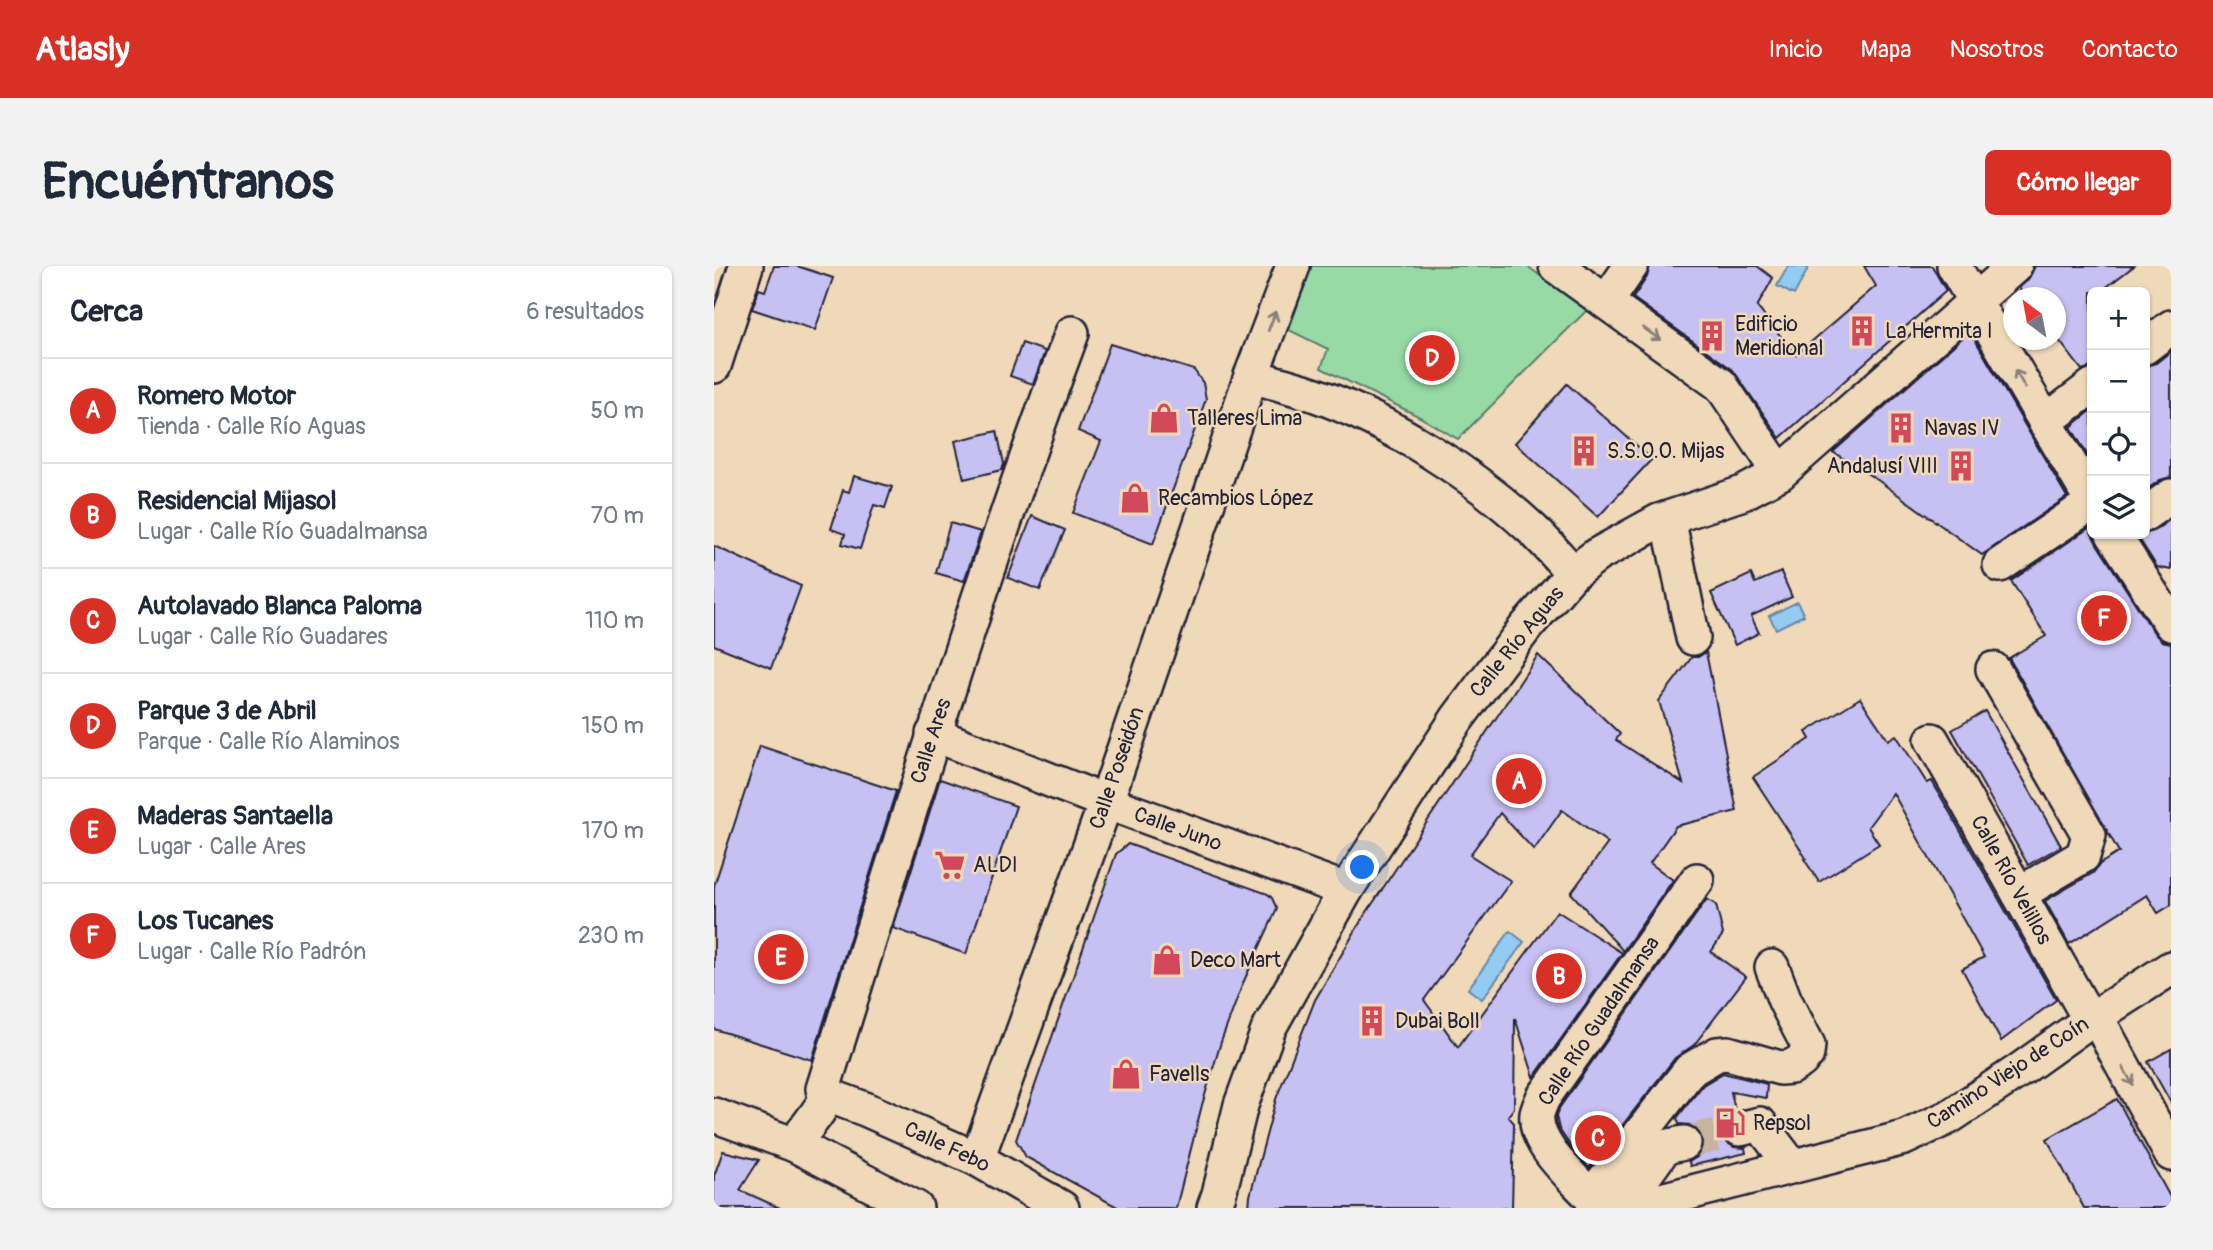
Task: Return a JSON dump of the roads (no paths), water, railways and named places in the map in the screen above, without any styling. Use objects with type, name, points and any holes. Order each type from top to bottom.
[{"type":"street","points":[[714,366],[746,266]]},
{"type":"street","name":"Calle Poseidón","points":[[977,1159],[1106,803],[1251,376],[1293,266]]},
{"type":"street","points":[[1556,266],[1721,385],[1780,473]]},
{"type":"street","points":[[1607,301],[1632,266]]},
{"type":"street","points":[[1954,266],[2087,493]]},
{"type":"street","name":"Calle Río Aguas","points":[[1219,1203],[1241,1105],[1269,1028],[1346,890],[1457,719],[1526,626],[1573,573],[1597,555],[1668,518],[1743,493],[1780,473],[2015,266]]},
{"type":"street","points":[[2150,343],[2171,327]]},
{"type":"street","name":"Calle Ares","points":[[795,1145],[824,1104],[827,1095],[823,1089],[933,734],[1033,436],[1072,332]]},
{"type":"street","points":[[1251,376],[1313,395],[1355,412],[1434,453],[1500,501],[1535,531],[1573,573]]},
{"type":"street","points":[[2045,422],[2087,390]]},
{"type":"street","points":[[2150,511],[2171,496]]},
{"type":"street","points":[[2000,565],[2087,505]]},
{"type":"street","points":[[1668,518],[1693,638]]},
{"type":"street","points":[[2119,539],[2159,580],[2171,624]]},
{"type":"street","points":[[1993,668],[2089,835],[2083,856],[2019,894]]},
{"type":"street","name":"Calle Juno","points":[[933,734],[1106,803],[1346,890]]},
{"type":"street","name":"Calle Río Velillos","points":[[1932,740],[2171,1154]]},
{"type":"street","name":"Calle Río Guadalmansa","points":[[1602,1204],[1551,1154],[1539,1134],[1537,1115],[1543,1098],[1697,880]]},
{"type":"street","points":[[1602,1204],[1616,1166],[1690,1070],[1717,1054],[1728,1052],[1780,1068],[1801,1062],[1807,1054],[1808,1045],[1785,1001],[1772,967]]},
{"type":"street","name":"Camino Viejo de Coín","points":[[1630,1208],[1904,1138],[1948,1117],[2171,968]]},
{"type":"street","name":"Calle Febo","points":[[827,1095],[977,1159],[1062,1208]]},
{"type":"street","points":[[714,1115],[795,1145],[916,1208]]},
{"type":"street","points":[[1740,1129],[1760,1124],[1792,1166]]},
{"type":"street","points":[[1602,1204],[1670,1151],[1616,1166]]},
{"type":"water","points":[[1788,266],[1809,267],[1794,295],[1777,286]]},
{"type":"water","points":[[1797,602],[1804,615],[1776,629],[1769,616]]},
{"type":"water","points":[[1510,931],[1524,942],[1482,999],[1468,989]]},
{"type":"tunnel","points":[[1684,1143],[1740,1129]]},
{"type":"place","name":"La Hermita I","points":[[1862,331]]},
{"type":"place","name":"Edificio Meridional","points":[[1712,336]]},
{"type":"place","name":"Parque 3 de Abril","points":[[1432,358]]},
{"type":"place","name":"Talleres Lima","points":[[1164,418]]},
{"type":"place","name":"Navas IV","points":[[1901,428]]},
{"type":"place","name":"S.S.O.O. Mijas","points":[[1584,451]]},
{"type":"place","name":"Andalusí VIII","points":[[1961,466]]},
{"type":"place","name":"Recambios López","points":[[1135,498]]},
{"type":"place","name":"Los Tucanes","points":[[2104,618]]},
{"type":"place","name":"Romero Motor","points":[[1519,781]]},
{"type":"place","name":"ALDI","points":[[950,865]]},
{"type":"place","name":"Maderas Santaella","points":[[781,957]]},
{"type":"place","name":"Deco Mart","points":[[1167,960]]},
{"type":"place","name":"Residencial Mijasol","points":[[1559,976]]},
{"type":"place","name":"Dubai Boll","points":[[1372,1021]]},
{"type":"place","name":"Favells","points":[[1126,1074]]},
{"type":"place","name":"Repsol","points":[[1730,1123]]},
{"type":"place","name":"Autolavado Blanca Paloma","points":[[1598,1138]]}]
